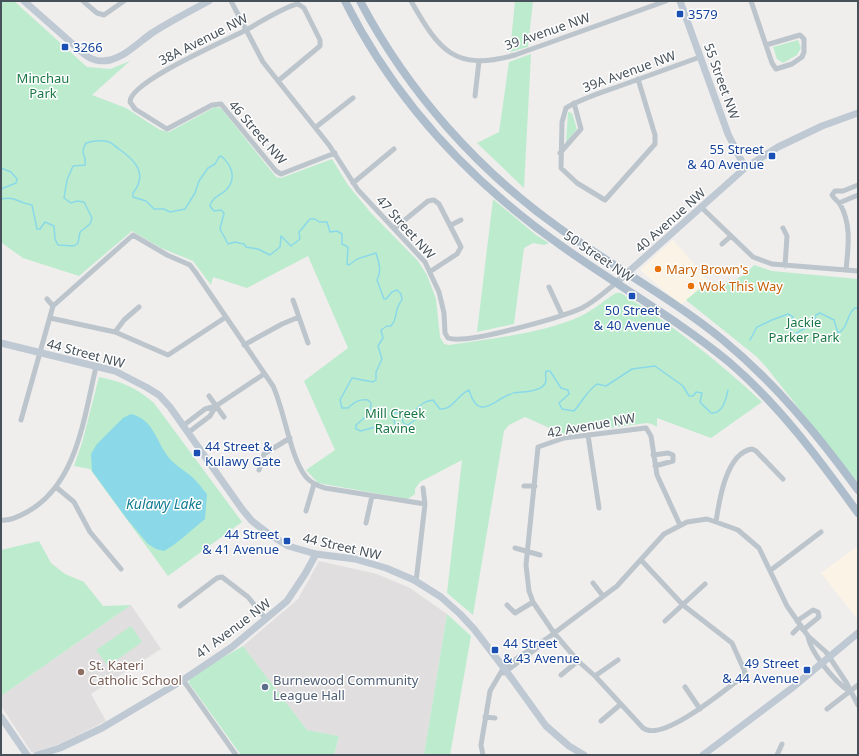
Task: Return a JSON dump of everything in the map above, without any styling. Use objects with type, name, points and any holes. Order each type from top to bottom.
[{"type":"main road","name":"50 Street NW","points":[[345,1],[367,42],[394,83],[425,123],[460,161],[496,195],[527,220],[616,283],[689,331],[749,381],[802,438],[858,513]]},
{"type":"main road","name":"50 Street NW","points":[[360,1],[382,42],[412,84],[442,121],[476,158],[541,214],[702,323],[756,369],[805,421],[858,490]]},
{"type":"street","points":[[24,1],[87,57],[96,60],[106,60],[121,55],[169,22],[210,1]]},
{"type":"street","points":[[83,1],[96,13],[104,15],[124,1]]},
{"type":"street","name":"47 Street NW","points":[[231,1],[263,62],[316,127],[335,153],[353,183],[368,202],[418,253],[431,271],[441,297],[447,337]]},
{"type":"street","name":"39 Avenue NW","points":[[411,1],[435,40],[447,51],[461,58],[479,62],[494,60],[515,54],[666,1]]},
{"type":"street","name":"55 Street NW","points":[[680,1],[728,134],[745,168]]},
{"type":"street","points":[[751,1],[766,45],[776,69],[798,60],[804,52],[804,39],[800,35],[766,45]]},
{"type":"street","name":"38A Avenue NW","points":[[167,129],[131,106],[130,99],[133,94],[159,74],[179,63],[298,4],[304,8],[320,40],[320,46],[278,81]]},
{"type":"street","name":"39A Avenue NW","points":[[560,153],[563,118],[566,108],[574,103],[700,57]]},
{"type":"street","points":[[475,96],[479,62]]},
{"type":"street","points":[[574,103],[581,128],[560,153],[561,168],[577,183],[604,200],[655,144],[654,135],[638,79]]},
{"type":"street","points":[[316,127],[352,98]]},
{"type":"street","name":"46 Street NW","points":[[167,129],[212,105],[219,104],[224,107],[276,171],[281,174],[335,153]]},
{"type":"street","name":"40 Avenue NW","points":[[447,337],[452,339],[481,336],[562,316],[582,308],[628,274],[745,168],[778,147],[816,129],[858,113]]},
{"type":"street","points":[[353,183],[394,149]]},
{"type":"street","points":[[846,270],[849,240],[848,224],[839,202],[832,195],[834,191],[843,191],[858,185]]},
{"type":"street","points":[[839,202],[858,195]]},
{"type":"street","points":[[395,228],[427,202],[434,200],[439,204],[460,243],[460,249],[457,254],[431,271]]},
{"type":"street","points":[[701,207],[753,257],[772,264],[785,266],[858,271]]},
{"type":"street","points":[[451,226],[461,220]]},
{"type":"street","points":[[783,228],[787,236],[785,266]]},
{"type":"street","points":[[21,420],[53,306],[133,234],[167,255],[190,265],[273,386],[279,399],[290,438],[302,471],[314,484],[325,488],[425,504]]},
{"type":"street","points":[[722,244],[731,236]]},
{"type":"street","points":[[550,287],[562,316]]},
{"type":"street","points":[[47,299],[53,306]]},
{"type":"street","points":[[293,300],[308,342]]},
{"type":"street","points":[[116,332],[124,320],[139,307]]},
{"type":"street","points":[[50,318],[116,332],[168,355],[226,317]]},
{"type":"street","points":[[244,345],[282,324],[299,317]]},
{"type":"street","name":"44 Street NW","points":[[1,343],[115,371],[159,395],[184,425],[252,521],[288,546],[316,554],[355,559],[386,568],[416,582],[441,597],[460,614],[506,669],[546,726],[569,746],[584,755]]},
{"type":"street","points":[[1,520],[20,516],[31,510],[56,487],[70,462],[82,426],[96,367]]},
{"type":"street","points":[[184,425],[205,410],[216,406],[264,374]]},
{"type":"street","points":[[209,396],[224,417]]},
{"type":"street","points":[[189,432],[210,416],[216,406]]},
{"type":"street","name":"42 Avenue NW","points":[[535,486],[538,447],[564,438],[642,427],[648,430],[651,436],[653,455]]},
{"type":"street","points":[[588,435],[599,508]]},
{"type":"street","points":[[258,470],[264,454],[290,438]]},
{"type":"street","points":[[716,522],[721,491],[728,472],[741,455],[752,449],[783,479]]},
{"type":"street","points":[[655,466],[673,461],[673,455],[668,453],[653,455],[655,466],[660,484],[680,525]]},
{"type":"street","points":[[306,511],[314,484]]},
{"type":"street","points":[[524,486],[535,486],[526,565],[527,577],[533,602],[554,633],[578,661],[595,676],[646,731],[652,731],[683,721],[742,677],[745,672],[734,641],[683,605],[641,560]]},
{"type":"street","points":[[56,487],[74,502],[90,532],[121,569]]},
{"type":"street","points":[[416,582],[425,504],[424,488]]},
{"type":"street","points":[[366,523],[372,496]]},
{"type":"street","points":[[483,755],[481,745],[490,691],[500,675],[617,586],[664,534],[680,525],[697,520],[716,522],[738,530],[759,548],[771,570],[780,592],[797,621],[808,636],[813,639],[830,658],[846,682],[858,705]]},
{"type":"street","points":[[771,570],[821,532]]},
{"type":"street","points":[[515,548],[540,555]]},
{"type":"street","name":"41 Avenue NW","points":[[37,755],[60,748],[87,735],[183,680],[232,647],[287,601],[316,554]]},
{"type":"street","points":[[180,606],[219,577],[248,597],[266,619]]},
{"type":"street","points":[[593,583],[603,596]]},
{"type":"street","points":[[665,621],[705,584]]},
{"type":"street","points":[[506,605],[515,613],[533,602]]},
{"type":"street","points":[[792,632],[817,620],[819,614],[818,612],[812,610],[797,621]]},
{"type":"street","points":[[830,658],[858,633]]},
{"type":"street","points":[[808,636],[809,642],[823,663],[842,687],[850,692]]},
{"type":"street","points":[[702,755],[724,741],[823,663],[858,639]]},
{"type":"street","points":[[595,676],[618,660]]},
{"type":"street","points":[[561,675],[578,661]]},
{"type":"street","points":[[183,680],[236,755]]},
{"type":"street","points":[[827,709],[858,685]]},
{"type":"street","points":[[685,687],[700,709]]},
{"type":"street","points":[[601,721],[621,704]]},
{"type":"street","points":[[1,717],[27,755]]},
{"type":"street","points":[[485,717],[495,718]]},
{"type":"street","points":[[777,755],[782,744]]},
{"type":"shaded area","points":[[673,240],[709,281],[681,305],[640,270]]},
{"type":"shaded area","points":[[858,546],[858,620],[821,573]]},
{"type":"shaded area","points":[[319,561],[377,574],[410,588],[447,614],[424,755],[334,755],[339,736],[307,730],[243,646],[298,599]]},
{"type":"shaded area","name":"St. Kateri Catholic School","points":[[131,605],[161,649],[91,694],[106,721],[60,744],[32,753],[1,706],[1,696]]},
{"type":"green space","name":"Mill Creek Ravine","points":[[1,1],[14,1],[87,67],[110,69],[130,61],[92,95],[126,108],[160,130],[169,132],[215,107],[221,108],[276,177],[281,178],[332,159],[348,185],[371,213],[418,261],[427,275],[436,299],[440,337],[444,344],[449,345],[499,338],[551,327],[581,316],[616,293],[621,293],[659,318],[694,344],[729,372],[762,402],[711,438],[657,418],[657,427],[647,423],[563,434],[525,417],[509,425],[504,431],[473,615],[447,593],[462,460],[420,482],[415,489],[415,494],[408,499],[318,483],[306,470],[335,450],[304,381],[348,348],[308,256],[247,288],[213,277],[211,285],[193,261],[161,248],[132,231],[79,276],[23,258],[2,243]]},
{"type":"green space","points":[[515,1],[533,1],[528,47],[510,52]]},
{"type":"green space","points":[[798,40],[801,48],[797,55],[783,63],[777,59],[773,47]]},
{"type":"green space","points":[[531,54],[524,188],[477,143],[499,132],[509,62]]},
{"type":"green space","points":[[568,112],[572,113],[577,129],[566,143]]},
{"type":"green space","points":[[493,199],[536,235],[549,243],[544,245],[533,243],[524,248],[514,324],[477,332]]},
{"type":"green space","name":"Jackie Parker Park","points":[[754,265],[772,271],[858,279],[858,483],[757,357],[686,300],[709,281],[722,283],[734,280],[739,278]]},
{"type":"green space","points":[[99,377],[128,386],[141,393],[154,403],[242,522],[168,576],[90,469],[74,466],[82,443]]},
{"type":"green space","points":[[39,541],[51,563],[65,574],[84,582],[103,606],[131,605],[1,696],[1,550]]},
{"type":"green space","points":[[447,614],[471,636],[450,755],[424,755]]},
{"type":"green space","points":[[131,626],[142,642],[108,666],[96,650]]},
{"type":"green space","points":[[243,646],[307,730],[339,736],[334,755],[241,755],[189,683],[189,677]]},
{"type":"water","name":"Kulawy Lake","points":[[131,414],[146,422],[155,434],[167,456],[176,465],[195,479],[207,494],[205,519],[164,551],[156,549],[148,544],[127,519],[92,471],[91,454],[97,444],[123,418]]},
{"type":"waterway","points":[[1,199],[10,198],[32,205],[37,229],[40,229],[45,222],[54,226],[55,239],[58,245],[74,246],[78,243],[80,232],[90,224],[92,218],[84,202],[77,201],[71,203],[64,198],[67,180],[73,166],[85,165],[83,150],[86,143],[103,141],[113,144],[130,158],[138,168],[140,180],[133,193],[133,197],[146,201],[154,209],[164,209],[170,212],[185,209],[195,193],[199,181],[208,168],[215,164],[221,156],[228,164],[232,172],[232,177],[226,190],[216,197],[210,206],[214,211],[221,210],[224,213],[220,229],[228,244],[235,242],[244,244],[246,247],[258,249],[270,255],[280,247],[281,236],[291,246],[300,239],[299,232],[310,219],[315,219],[319,222],[327,222],[330,232],[337,231],[342,234],[342,244],[348,247],[347,264],[349,265],[357,259],[376,253],[380,270],[377,280],[384,299],[386,299],[392,292],[397,290],[401,294],[402,300],[399,304],[395,320],[391,326],[387,326],[381,330],[383,338],[378,346],[382,359],[376,372],[376,380],[373,382],[352,378],[340,400],[342,408],[348,408],[362,400],[368,400],[371,403],[370,413],[356,425],[356,429],[361,431],[375,427],[394,433],[397,430],[392,415],[396,412],[400,414],[404,424],[408,425],[416,419],[414,412],[425,402],[433,400],[440,409],[445,409],[469,390],[473,400],[477,405],[482,407],[493,404],[511,394]]},
{"type":"waterway","points":[[1,168],[11,172],[17,179],[16,183],[1,189]]},
{"type":"waterway","points":[[750,340],[757,327],[788,314],[793,317],[789,324],[793,335],[814,323],[816,315],[820,313],[834,320],[838,333],[844,327],[852,311],[858,307]]},
{"type":"waterway","points":[[513,393],[532,391],[541,387],[546,381],[546,371],[550,371],[561,388],[568,390],[569,394],[559,403],[562,409],[574,411],[587,393],[597,384],[606,386],[632,369],[655,366],[683,386],[689,396],[693,396],[696,392],[702,393],[700,402],[711,413],[715,413],[721,409],[728,390]]},
{"type":"place","name":"3579","points":[[680,14]]},
{"type":"place","name":"3266","points":[[65,47]]},
{"type":"place","name":"55 Street & 40 Avenue","points":[[772,156]]},
{"type":"place","name":"Mary Brown's","points":[[658,269]]},
{"type":"place","name":"Wok This Way","points":[[691,286]]},
{"type":"place","name":"50 Street & 40 Avenue","points":[[632,296]]},
{"type":"place","name":"44 Street & Kulawy Gate","points":[[197,453]]},
{"type":"place","name":"44 Street & 41 Avenue","points":[[287,541]]},
{"type":"place","name":"44 Street & 43 Avenue","points":[[495,650]]},
{"type":"place","name":"49 Street & 44 Avenue","points":[[807,670]]},
{"type":"place","name":"St. Kateri Catholic School","points":[[81,672]]},
{"type":"place","name":"Burnewood Community League Hall","points":[[265,687]]},
{"type":"park label","name":"Minchau Park","points":[[43,86]]}]
